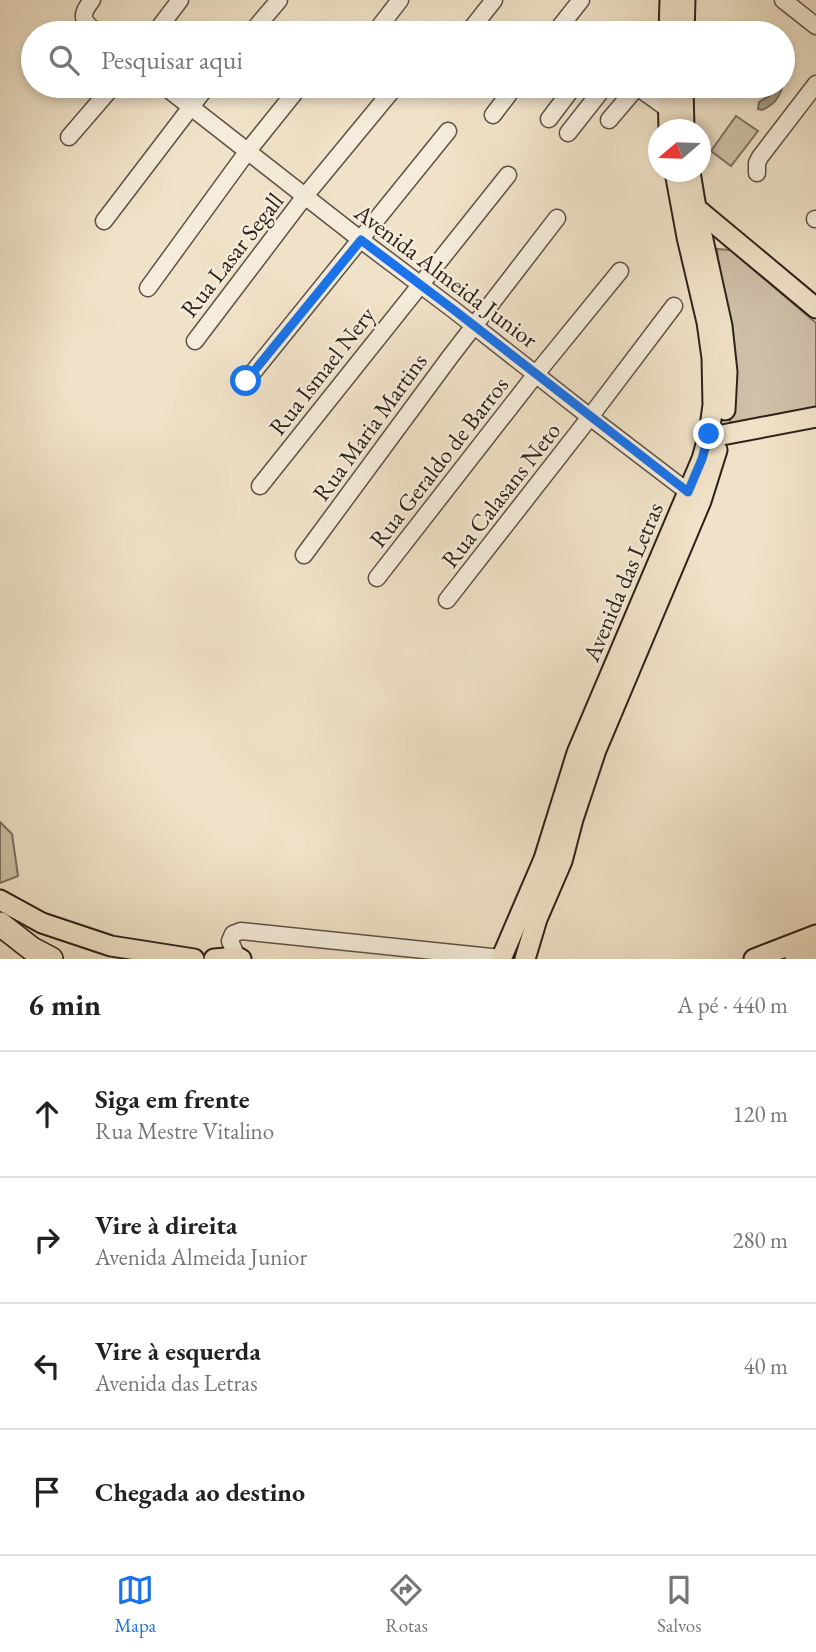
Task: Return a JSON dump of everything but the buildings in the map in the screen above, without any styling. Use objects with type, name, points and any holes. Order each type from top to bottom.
[{"type":"highway","points":[[0,924],[32,949],[51,959]]},
{"type":"highway","points":[[0,944],[21,959]]},
{"type":"main road","points":[[669,21],[670,0]]},
{"type":"main road","points":[[684,21],[685,0]]},
{"type":"main road","points":[[668,98],[668,119]]},
{"type":"main road","points":[[683,98],[684,119]]},
{"type":"main road","name":"Avenida das Letras","points":[[530,958],[537,919],[562,861],[585,780],[694,496],[715,435],[727,388],[724,341],[678,182]]},
{"type":"main road","name":"Avenida das Letras","points":[[691,182],[695,208],[694,234]]},
{"type":"main road","points":[[695,208],[816,308]]},
{"type":"main road","points":[[694,234],[722,230]]},
{"type":"main road","points":[[715,435],[816,416]]},
{"type":"main road","name":"Avenida das Letras","points":[[501,958],[548,848],[577,753],[694,496]]},
{"type":"main road","points":[[0,900],[42,923],[111,946],[194,959]]},
{"type":"main road","points":[[754,959],[777,955],[816,935]]},
{"type":"main road","points":[[795,959],[816,951]]},
{"type":"main road","points":[[214,959],[239,958]]},
{"type":"street","points":[[88,21],[83,14],[92,0]]},
{"type":"street","points":[[164,21],[180,0]]},
{"type":"street","points":[[261,21],[279,0]]},
{"type":"street","points":[[384,21],[400,0]]},
{"type":"street","points":[[477,21],[494,0]]},
{"type":"street","points":[[564,21],[581,0]]},
{"type":"street","points":[[783,0],[816,26]]},
{"type":"street","points":[[757,173],[760,157],[816,84]]},
{"type":"street","points":[[69,137],[103,98]]},
{"type":"street","name":"Avenida Almeida Junior","points":[[179,98],[694,496]]},
{"type":"street","points":[[104,221],[198,98]]},
{"type":"street","points":[[148,288],[247,152],[290,98]]},
{"type":"street","name":"Rua Lasar Segall","points":[[195,341],[305,196],[385,98]]},
{"type":"street","points":[[492,115],[505,98]]},
{"type":"street","points":[[549,120],[566,98]]},
{"type":"street","points":[[568,133],[596,98]]},
{"type":"street","points":[[609,120],[626,98]]},
{"type":"street","points":[[653,98],[668,109]]},
{"type":"street","points":[[246,381],[448,131]]},
{"type":"street","name":"Rua Ismael Nery","points":[[260,485],[508,175]]},
{"type":"street","name":"Rua Maria Martins","points":[[304,555],[450,357],[557,218]]},
{"type":"street","name":"Rua Geraldo de Barros","points":[[377,578],[620,271]]},
{"type":"street","name":"Rua Calasans Neto","points":[[447,600],[674,306]]},
{"type":"street","points":[[239,958],[230,941],[233,934],[241,931],[501,958]]},
{"type":"shaded area","points":[[766,98],[778,98],[762,110],[758,109],[759,102]]},
{"type":"shaded area","points":[[736,116],[758,131],[731,166],[711,151]]},
{"type":"shaded area","points":[[717,249],[731,250],[816,323],[816,407],[730,423],[733,390]]},
{"type":"shaded area","points":[[0,822],[12,834],[18,876],[0,883]]},
{"type":"route","points":[[246,381],[361,240],[688,492],[709,434]]}]
